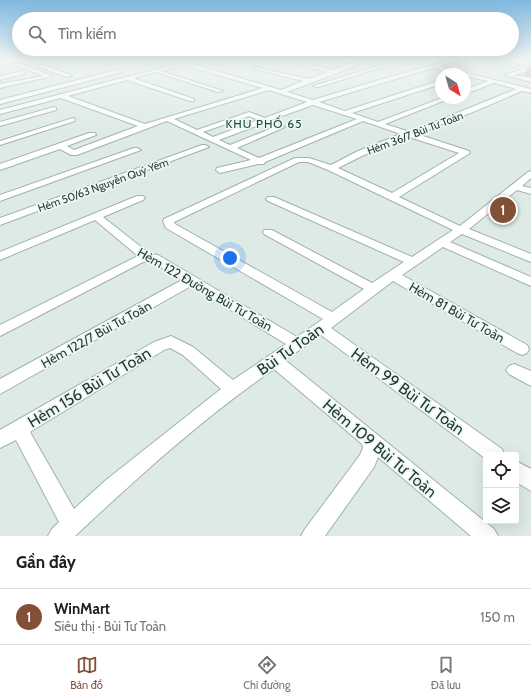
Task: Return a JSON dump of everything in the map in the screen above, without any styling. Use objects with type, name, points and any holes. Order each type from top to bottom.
[{"type":"street","points":[[0,102],[70,84]]},
{"type":"street","points":[[0,112],[105,84]]},
{"type":"street","points":[[145,84],[192,100]]},
{"type":"street","points":[[198,84],[220,91]]},
{"type":"street","points":[[255,84],[466,153],[392,197]]},
{"type":"street","points":[[280,92],[303,84]]},
{"type":"street","points":[[316,86],[323,84]]},
{"type":"street","points":[[214,139],[311,103],[374,84]]},
{"type":"street","points":[[346,113],[435,84]]},
{"type":"street","points":[[471,90],[485,84]]},
{"type":"street","points":[[504,84],[531,91]]},
{"type":"street","points":[[60,146],[74,153],[145,126],[269,88]]},
{"type":"street","name":"Hẻm 36/7 Bùi Tư Toàn","points":[[332,168],[361,153],[471,111],[521,89]]},
{"type":"street","points":[[5,94],[16,98]]},
{"type":"street","points":[[62,96],[145,126]]},
{"type":"street","points":[[378,124],[435,103]]},
{"type":"street","points":[[0,124],[54,109]]},
{"type":"street","points":[[197,132],[249,114],[281,127],[229,148]]},
{"type":"street","points":[[168,119],[276,169],[298,160],[319,163],[461,230],[531,258]]},
{"type":"street","points":[[220,170],[258,161],[363,119]]},
{"type":"street","points":[[0,143],[73,120]]},
{"type":"street","points":[[0,167],[92,135]]},
{"type":"street","name":"Hẻm 50/63 Nguyễn Quý Yêm","points":[[0,222],[205,147]]},
{"type":"street","points":[[0,198],[137,150]]},
{"type":"street","name":"Hẻm 99 Bùi Tư Toàn","points":[[276,169],[168,221],[170,226],[327,323],[491,452]]},
{"type":"street","name":"Bùi Tư Toàn","points":[[65,530],[113,486],[232,389],[298,344],[393,275],[524,189],[531,174]]},
{"type":"street","points":[[0,256],[140,198]]},
{"type":"street","points":[[272,199],[413,262]]},
{"type":"street","name":"Hẻm 122 Đường Bùi Tư Toàn","points":[[96,216],[147,258],[154,258],[298,344]]},
{"type":"street","points":[[268,232],[373,289]]},
{"type":"street","points":[[442,243],[531,282]]},
{"type":"street","points":[[0,331],[140,259],[147,258]]},
{"type":"street","name":"Hẻm 81 Bùi Tư Toàn","points":[[393,275],[522,349]]},
{"type":"street","name":"Hẻm 122/7 Bùi Tư Toàn","points":[[0,387],[191,280]]},
{"type":"street","name":"Hẻm 156 Bùi Tư Toàn","points":[[0,440],[159,346],[171,342],[180,345],[232,389]]},
{"type":"street","name":"Hẻm 109 Bùi Tư Toàn","points":[[274,360],[487,536]]},
{"type":"street","points":[[514,370],[531,379]]},
{"type":"street","name":"Hẻm 156 Bùi Tư Toàn","points":[[19,428],[65,530]]},
{"type":"street","points":[[312,536],[367,461],[372,448],[372,441]]},
{"type":"street","points":[[519,472],[531,482]]},
{"type":"place","name":"WinMart","points":[[503,210]]},
{"type":"district","name":"KHU PHỐ 65","points":[[264,124]]}]
